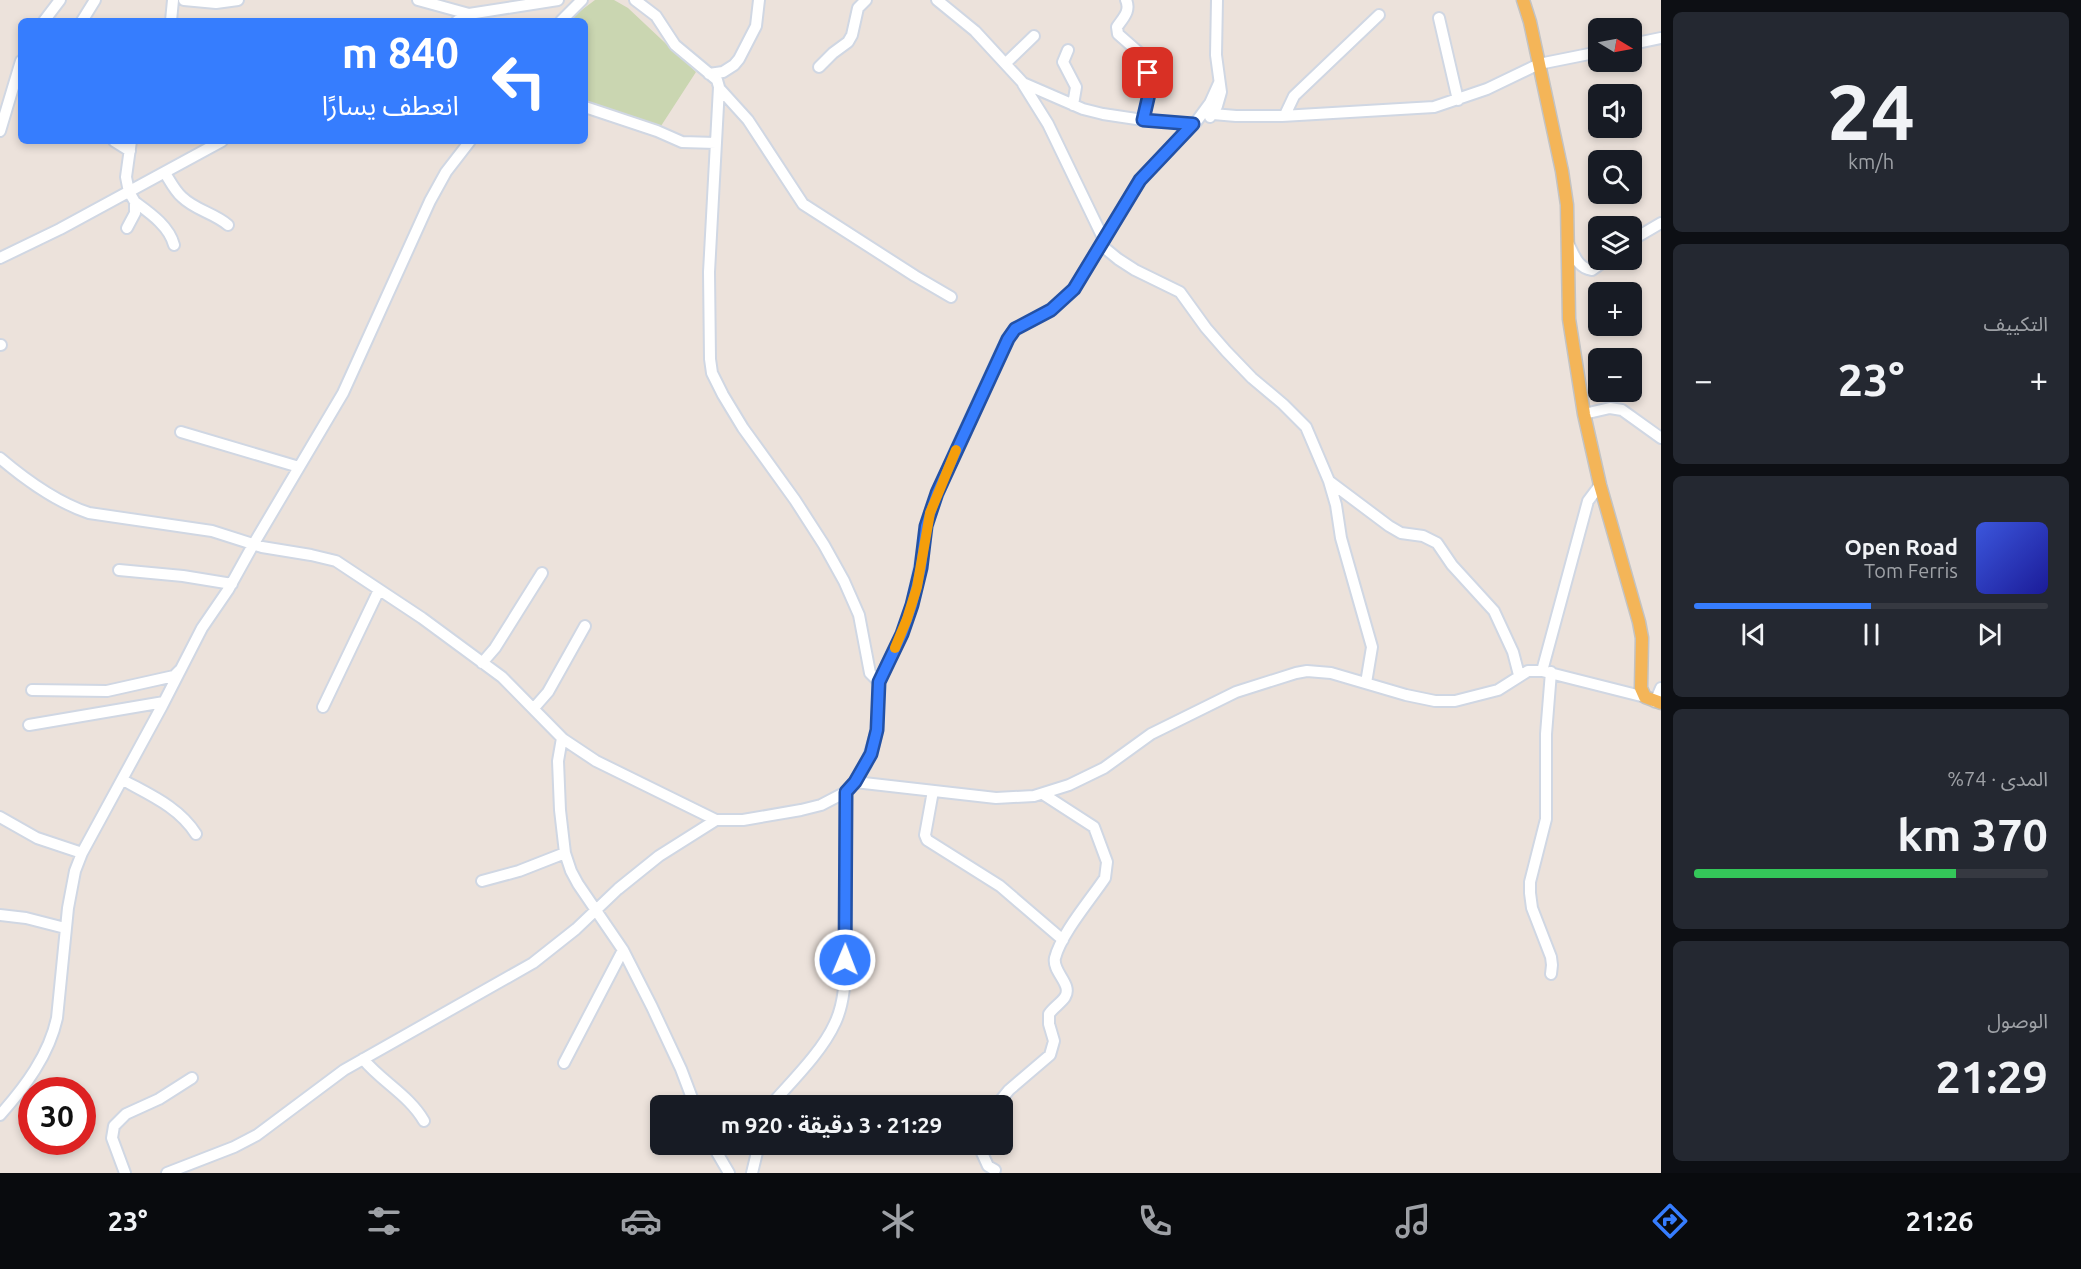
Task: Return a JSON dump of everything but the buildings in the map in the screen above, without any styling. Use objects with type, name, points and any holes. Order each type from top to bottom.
[{"type":"main road","points":[[1523,0],[1530,22],[1562,171],[1567,205],[1569,319],[1584,414],[1600,485],[1639,622],[1642,638],[1641,688],[1653,700]]},
{"type":"street","points":[[46,18],[60,0]]},
{"type":"street","points":[[84,18],[95,0]]},
{"type":"street","points":[[171,18],[173,0]]},
{"type":"street","points":[[184,0],[238,0]]},
{"type":"street","points":[[420,0],[469,14]]},
{"type":"street","points":[[462,18],[469,14],[558,0]]},
{"type":"street","points":[[564,18],[582,0]]},
{"type":"street","points":[[635,0],[656,16],[675,45],[717,80],[719,87],[710,272],[712,373],[743,428],[825,545],[859,615],[870,673],[879,682]]},
{"type":"street","points":[[709,74],[723,72],[739,59],[756,26],[759,0]]},
{"type":"street","points":[[819,68],[833,53],[848,42],[852,35],[858,8],[866,0]]},
{"type":"street","points":[[937,0],[975,31],[1023,83],[1048,124],[1102,242],[1118,259],[1135,270],[1180,292],[1226,351],[1306,428],[1329,481],[1336,505],[1341,538],[1372,647],[1366,683]]},
{"type":"street","points":[[1126,0],[1127,14],[1117,27],[1118,34],[1151,63],[1148,77],[1149,94],[1143,120]]},
{"type":"street","points":[[1023,83],[1073,105],[1103,114],[1143,120],[1194,123],[1206,119],[1221,92],[1216,55],[1217,0]]},
{"type":"street","points":[[1284,115],[1294,96],[1380,15]]},
{"type":"street","points":[[1439,18],[1458,100]]},
{"type":"street","points":[[1006,63],[1034,36]]},
{"type":"street","points":[[1642,42],[1661,38]]},
{"type":"street","points":[[1068,50],[1063,62],[1076,87],[1073,105]]},
{"type":"street","points":[[1209,112],[1284,115],[1434,107],[1487,89],[1539,64],[1588,54]]},
{"type":"street","points":[[0,131],[18,72]]},
{"type":"street","points":[[719,87],[748,120],[803,204],[951,297]]},
{"type":"street","points":[[588,108],[657,130],[682,142],[716,143]]},
{"type":"street","points":[[0,458],[32,483],[70,507],[89,513],[212,531],[253,545],[336,561],[422,618],[502,677],[562,738],[579,751],[630,779],[716,820],[743,820],[821,805],[846,792],[866,765],[874,741],[879,710],[879,682],[902,634],[912,605],[921,568],[926,526],[937,493],[1008,339],[1015,329],[1051,310],[1074,289],[1140,180],[1194,123]]},
{"type":"street","points":[[0,258],[132,197],[165,173],[217,144]]},
{"type":"street","points":[[0,1115],[36,1068],[52,1039],[57,1018],[71,888],[82,854],[183,668],[202,628],[232,584],[343,393],[438,185],[468,144]]},
{"type":"street","points":[[127,228],[135,213],[126,177],[130,146]]},
{"type":"street","points":[[165,173],[184,199],[228,225]]},
{"type":"street","points":[[132,197],[171,236],[174,245]]},
{"type":"street","points":[[1642,234],[1661,223]]},
{"type":"street","points":[[1568,242],[1578,262],[1588,269]]},
{"type":"street","points":[[1584,414],[1610,408],[1622,410],[1661,438]]},
{"type":"street","points":[[181,432],[299,467]]},
{"type":"street","points":[[1329,481],[1389,526],[1401,532],[1423,536],[1437,543],[1452,564],[1494,611],[1513,652],[1520,675]]},
{"type":"street","points":[[1551,974],[1551,957],[1532,908],[1530,893],[1530,882],[1546,819],[1546,671],[1588,501],[1600,485]]},
{"type":"street","points":[[119,570],[183,576],[232,584]]},
{"type":"street","points":[[482,663],[542,573]]},
{"type":"street","points":[[323,707],[379,590]]},
{"type":"street","points":[[534,708],[548,692],[585,626]]},
{"type":"street","points":[[32,690],[107,691],[174,676],[183,668]]},
{"type":"street","points":[[855,782],[996,798],[1043,794],[1069,785],[1104,768],[1151,734],[1236,692],[1253,685],[1307,671],[1331,673],[1435,701],[1455,701],[1498,690],[1528,671],[1546,671],[1653,700],[1661,688]]},
{"type":"street","points":[[29,725],[164,702]]},
{"type":"street","points":[[562,738],[558,770],[566,853],[578,884],[623,950],[652,1006],[691,1095]]},
{"type":"street","points":[[123,780],[178,813],[189,823],[196,834]]},
{"type":"street","points":[[933,791],[925,835],[927,840],[1000,886],[1064,940]]},
{"type":"street","points":[[780,1095],[827,1037],[834,1026],[842,1003],[846,932],[846,792]]},
{"type":"street","points":[[1005,1095],[1044,1062],[1053,1047],[1054,1036],[1049,1024],[1049,1014],[1065,996],[1067,990],[1055,964],[1055,959],[1064,940],[1105,878],[1107,862],[1094,826],[1043,794]]},
{"type":"street","points":[[0,817],[37,838],[82,854]]},
{"type":"street","points":[[167,1173],[234,1147],[257,1135],[272,1126],[313,1092],[363,1059],[533,963],[555,947],[618,889],[659,856],[716,820]]},
{"type":"street","points":[[482,881],[519,871],[566,853]]},
{"type":"street","points":[[0,915],[26,918],[65,928]]},
{"type":"street","points":[[564,1063],[623,950]]},
{"type":"street","points":[[363,1059],[381,1078],[409,1100],[424,1121]]},
{"type":"street","points":[[125,1173],[112,1138],[114,1126],[126,1114],[159,1099],[192,1078]]},
{"type":"street","points":[[718,1155],[729,1173]]},
{"type":"street","points":[[752,1173],[756,1155]]},
{"type":"street","points":[[983,1155],[988,1166],[995,1170]]},
{"type":"green space","points":[[595,0],[614,0],[628,8],[696,72],[661,126],[588,103],[588,18],[571,18]]},
{"type":"slow traffic","points":[[895,648],[902,634],[917,587],[930,513],[956,450]]},
{"type":"route","points":[[845,960],[846,792],[855,782],[871,754],[877,730],[879,682],[902,634],[912,605],[930,513],[953,456],[1012,332],[1051,310],[1074,289],[1140,180],[1193,124],[1143,120],[1149,94],[1148,73]]}]
